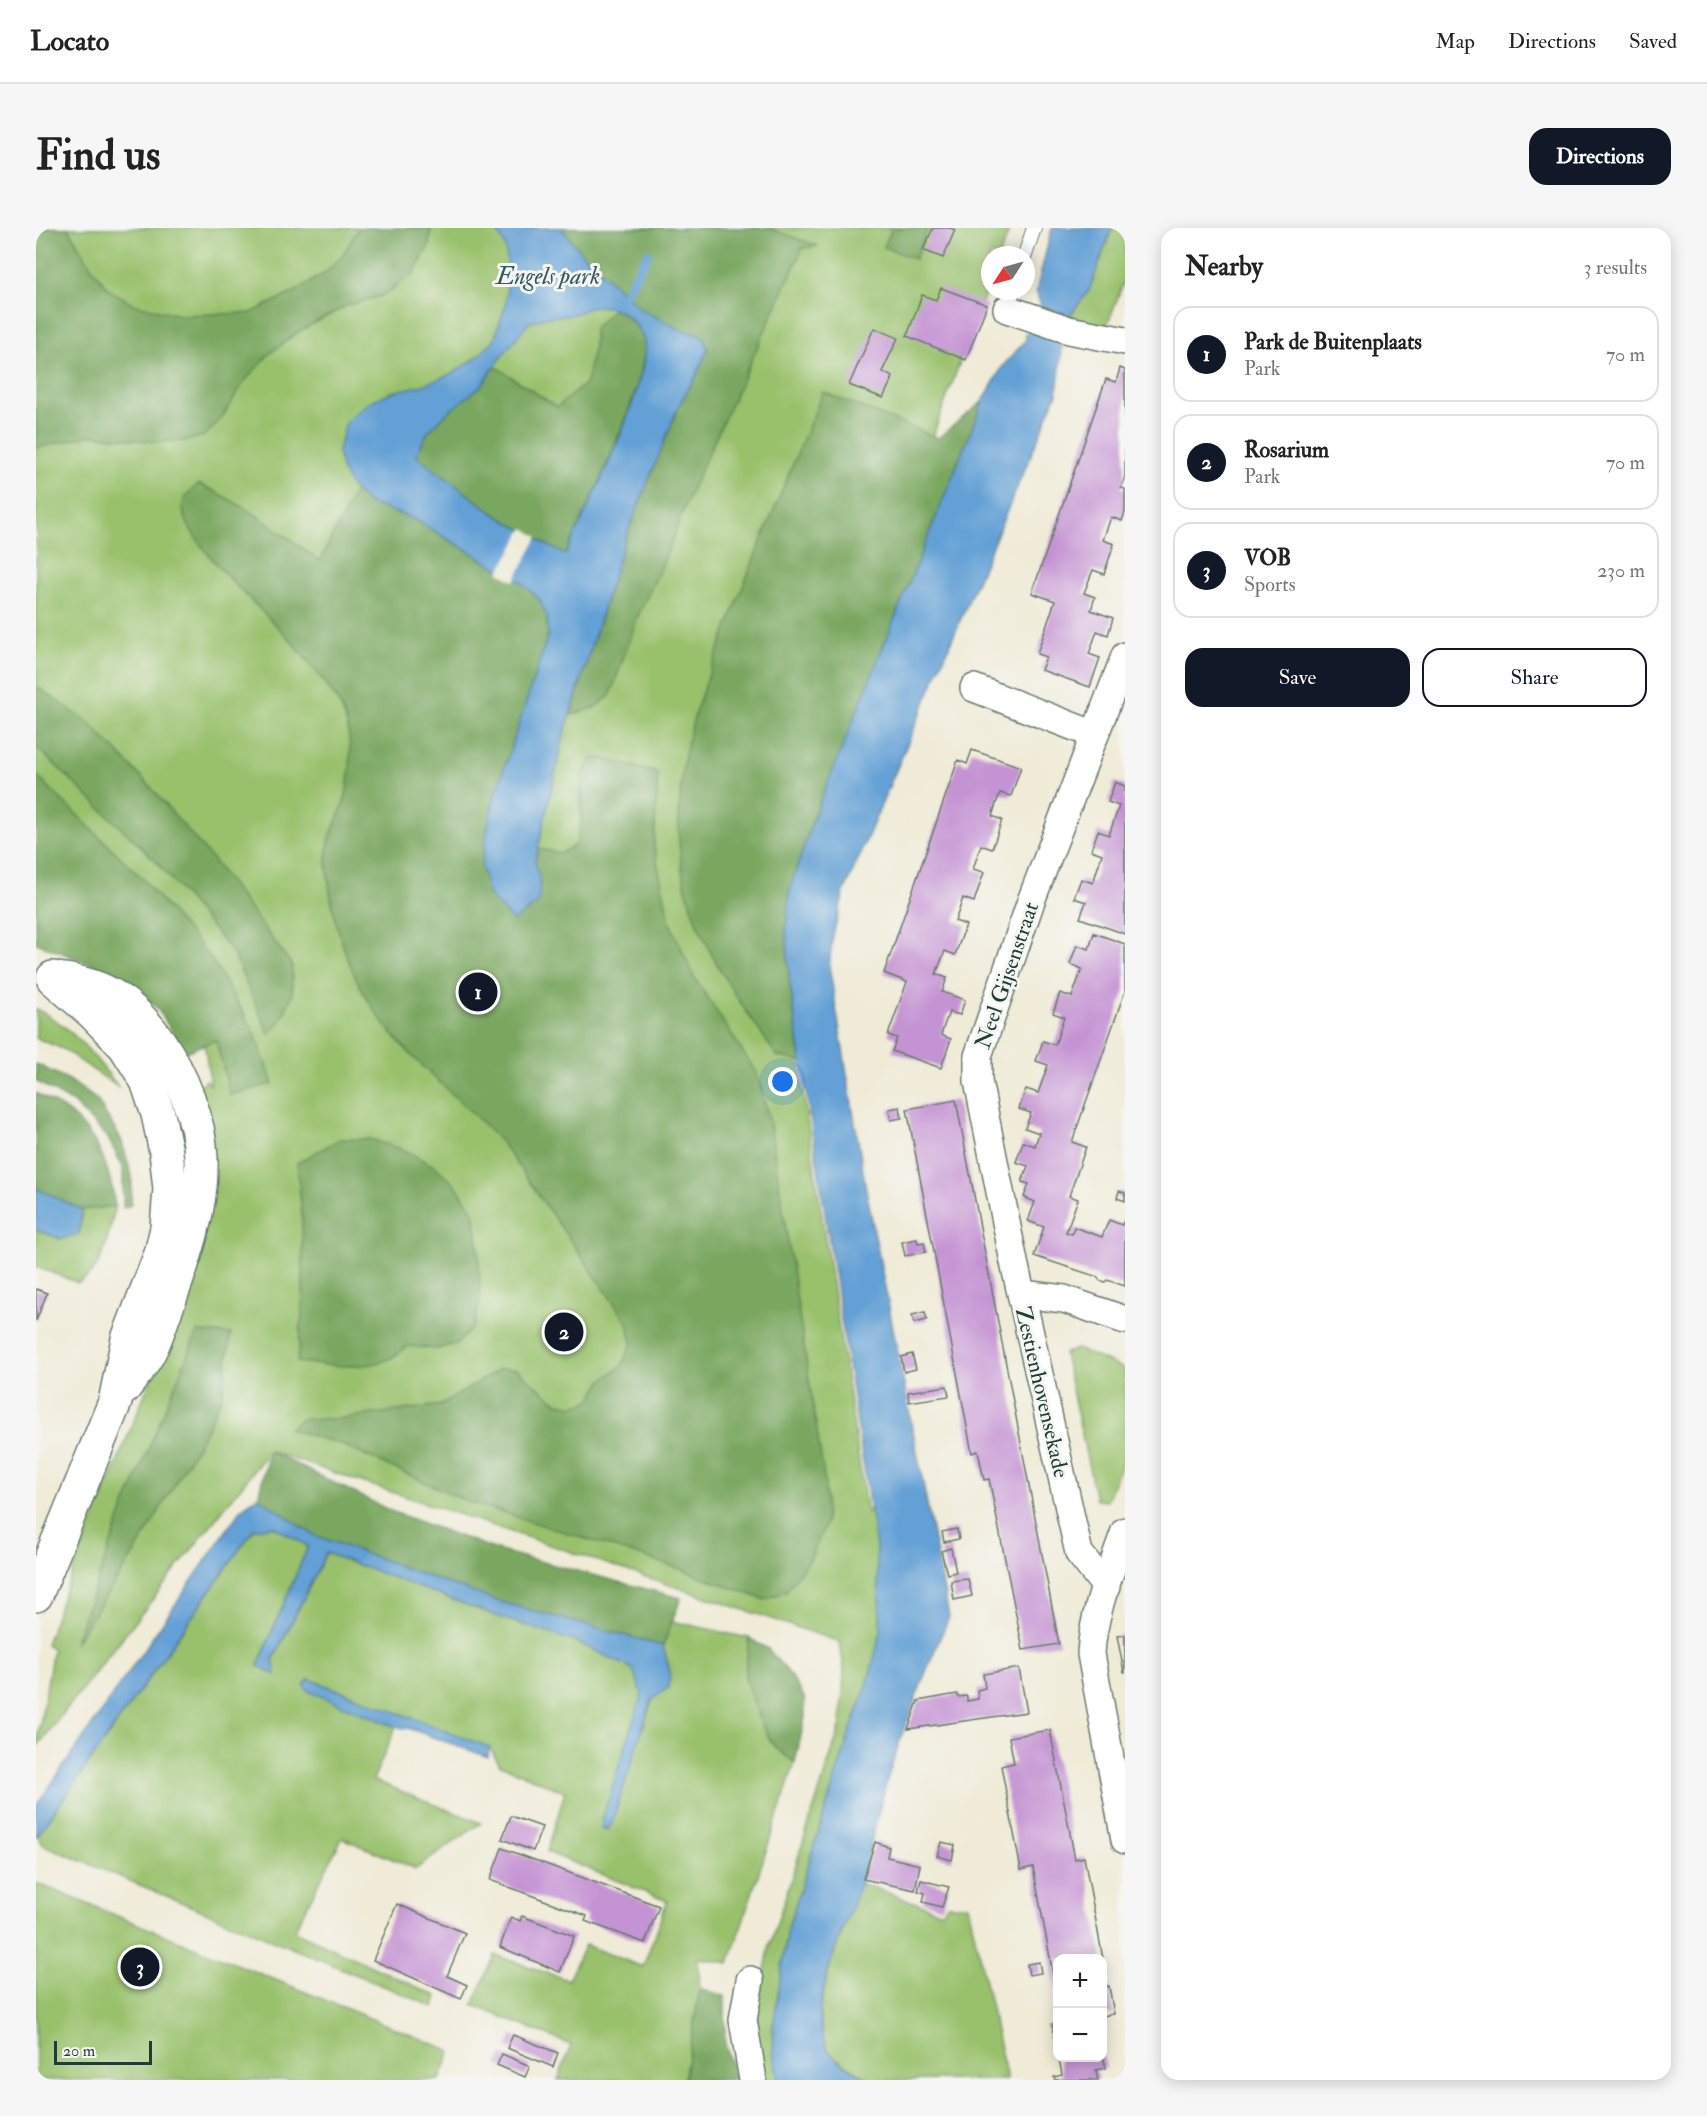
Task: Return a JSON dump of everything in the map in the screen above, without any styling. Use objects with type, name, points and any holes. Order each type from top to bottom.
[{"type":"street","points":[[1010,300],[1037,319],[1069,330],[1125,341]]},
{"type":"street","name":"Neel Gijsenstraat","points":[[1022,1294],[978,1081],[978,1056],[1030,901],[1125,656]]},
{"type":"street","points":[[974,688],[1095,735]]},
{"type":"street","points":[[36,1595],[115,1402],[150,1350],[172,1292],[200,1194],[201,1156],[192,1110],[174,1065],[154,1035],[129,1007],[100,988],[79,981],[44,975]]},
{"type":"street","name":"Zestienhovensekade","points":[[1106,1587],[1079,1552],[1022,1294],[1064,1299],[1125,1320]]},
{"type":"street","points":[[1125,1531],[1092,1637],[1091,1654],[1125,1840]]},
{"type":"street","points":[[750,1980],[743,2020],[753,2080]]},
{"type":"lane","points":[[1028,246],[1034,228]]},
{"type":"green space","points":[[36,228],[1010,228],[1003,246],[981,246],[981,300],[983,300],[770,875],[867,1514],[870,1507],[876,1547],[881,1632],[866,1689],[851,1729],[788,1928],[773,2026],[773,2052],[778,2080],[764,2080],[756,2021],[769,1948],[841,1724],[844,1671],[840,1642],[269,1451],[36,1748],[53,1649],[46,1644],[63,1595],[179,1310],[195,1089],[207,1080],[211,1086],[200,1018],[36,926]]},
{"type":"green space","points":[[36,228],[68,228],[109,290],[136,305],[180,315],[251,313],[296,291],[325,273],[342,256],[359,228],[431,228],[429,246],[414,273],[384,295],[346,306],[298,332],[268,355],[244,382],[221,419],[204,436],[184,441],[157,442],[92,435],[36,448]]},
{"type":"green space","points":[[561,228],[768,228],[818,246],[803,248],[691,491],[664,561],[638,616],[610,696],[594,708],[571,715],[624,541],[679,405],[696,377],[708,349],[704,337],[679,329],[642,310],[583,255]]},
{"type":"green space","points":[[892,228],[928,228],[915,259],[884,247]]},
{"type":"green space","points":[[1112,228],[1125,228],[1125,278],[1107,326],[1066,320],[1089,291]]},
{"type":"green space","points":[[614,308],[640,332],[643,337],[644,354],[629,410],[565,555],[496,515],[416,456],[427,433],[447,413],[482,385],[495,366],[557,407],[586,383],[594,345],[594,328]]},
{"type":"green space","points":[[823,392],[938,438],[983,401],[815,814],[790,888],[786,929],[790,985],[801,1062],[777,1056],[711,953],[700,931],[685,885],[681,866],[679,822],[685,753],[699,701],[756,553]]},
{"type":"green space","points":[[199,484],[247,510],[320,561],[355,491],[368,503],[413,519],[521,582],[539,599],[547,616],[548,635],[491,809],[540,882],[535,862],[538,849],[562,853],[576,844],[581,820],[581,776],[591,759],[601,758],[658,773],[654,847],[670,923],[694,977],[756,1072],[769,1118],[825,1484],[826,1523],[810,1559],[786,1591],[765,1600],[672,1566],[469,1502],[340,1444],[288,1429],[302,1419],[336,1419],[441,1405],[500,1369],[516,1369],[558,1403],[574,1406],[591,1400],[602,1381],[622,1365],[632,1343],[628,1323],[502,1143],[401,1044],[370,1004],[358,983],[340,937],[334,914],[327,864],[328,844],[346,795],[349,772],[349,735],[343,712],[327,686],[297,648],[229,578],[198,541],[188,524],[183,505],[188,494]]},
{"type":"green space","points":[[36,686],[88,722],[147,783],[212,859],[292,965],[292,996],[280,1022],[269,1034],[233,953],[156,861],[36,747]]},
{"type":"green space","points":[[36,775],[140,876],[210,957],[253,1029],[273,1084],[230,1095],[216,1040],[185,1052],[157,1008],[114,973],[36,943]]},
{"type":"green space","points":[[36,1009],[72,1033],[119,1088],[63,1049],[36,1038]]},
{"type":"green space","points":[[36,1064],[69,1080],[97,1100],[121,1139],[132,1176],[131,1205],[123,1208],[123,1167],[107,1137],[73,1103],[36,1081]]},
{"type":"green space","points":[[36,1093],[68,1112],[96,1143],[110,1179],[115,1206],[82,1210],[36,1188]]},
{"type":"green space","points":[[340,1139],[370,1139],[404,1150],[436,1167],[458,1188],[475,1215],[480,1299],[474,1326],[458,1343],[437,1349],[408,1346],[395,1356],[383,1361],[359,1366],[297,1362],[303,1303],[302,1216],[297,1163]]},
{"type":"green space","points":[[115,1206],[104,1250],[100,1260],[87,1277],[78,1283],[36,1267],[36,1230],[61,1239],[81,1223],[82,1210]]},
{"type":"green space","points":[[197,1332],[231,1334],[222,1396],[207,1429],[137,1549],[74,1644],[124,1508]]},
{"type":"green space","points":[[1077,1349],[1125,1369],[1125,1455],[1107,1501],[1096,1500],[1064,1353]]},
{"type":"green space","points":[[269,1451],[393,1512],[500,1551],[681,1598],[663,1646],[494,1600],[314,1535],[258,1497]]},
{"type":"green space","points":[[273,1526],[308,1546],[258,1665],[275,1674],[273,1661],[326,1553],[494,1615],[579,1643],[633,1669],[642,1693],[631,1731],[611,1825],[652,1700],[669,1686],[670,1672],[663,1646],[671,1621],[749,1638],[745,1679],[764,1729],[774,1746],[795,1763],[729,1963],[698,1958],[700,1989],[684,2080],[558,2080],[571,2045],[473,2005],[495,1955],[568,1980],[585,1945],[643,1967],[667,1901],[547,1852],[565,1792],[500,1765],[489,1747],[309,1679],[304,1685],[308,1691],[396,1727],[373,1780],[481,1823],[416,1869],[342,1838],[294,1931],[437,1996],[434,2007],[43,1845],[38,1835],[254,1529]]},
{"type":"green space","points":[[749,1638],[768,1649],[787,1671],[804,1697],[805,1717],[795,1763],[774,1746],[764,1729],[745,1679]]},
{"type":"green space","points":[[36,1883],[451,2051],[440,2080],[36,2080]]},
{"type":"green space","points":[[860,1883],[942,1912],[947,1905],[968,1905],[1007,2080],[871,2080],[830,2055],[822,2036],[820,2009],[831,1962]]},
{"type":"green space","points":[[700,1989],[725,1996],[725,2043],[736,2080],[684,2080]]},
{"type":"water","name":"Engels park","points":[[495,228],[561,228],[583,255],[642,310],[679,329],[704,337],[708,349],[679,405],[624,541],[564,735],[535,862],[540,882],[538,903],[513,921],[488,895],[481,865],[491,809],[548,635],[547,616],[539,599],[521,582],[414,519],[368,503],[351,487],[341,468],[338,451],[346,422],[369,402],[392,392],[423,385],[453,373],[476,358],[494,340],[506,304],[508,270],[505,245]],"holes":[[[594,306],[613,308],[632,321],[644,341],[644,360],[638,385],[615,448],[565,555],[496,515],[416,456],[427,433],[447,413],[482,385],[529,323],[546,317],[572,315]]]},
{"type":"water","points":[[1052,228],[1112,228],[1089,291],[1066,320],[1043,312],[1036,291]]},
{"type":"water","points":[[1038,326],[1063,340],[1057,394],[844,892],[833,935],[829,965],[866,1189],[949,1617],[895,1754],[860,1884],[825,1980],[821,2000],[822,2036],[829,2051],[848,2068],[871,2080],[778,2080],[773,2052],[773,2026],[788,1928],[851,1729],[866,1689],[881,1632],[876,1547],[790,985],[786,929],[790,888],[815,814],[983,401],[1003,366],[1026,340],[1025,334]]},
{"type":"water","points":[[36,1188],[82,1210],[79,1234],[61,1239],[36,1230]]},
{"type":"water","points":[[258,1497],[314,1535],[494,1600],[663,1646],[670,1672],[669,1687],[652,1700],[611,1825],[607,1830],[602,1828],[602,1820],[642,1694],[633,1669],[579,1643],[494,1615],[326,1553],[273,1660],[276,1675],[258,1666],[308,1546],[273,1526],[254,1529],[36,1837],[36,1806],[242,1508]]},
{"type":"water","points":[[309,1679],[489,1747],[488,1757],[408,1728],[396,1727],[308,1691],[304,1685]]},
{"type":"pier","points":[[524,528],[538,537],[514,581],[499,572]]},
{"type":"building","points":[[933,228],[955,230],[943,258],[923,250]]},
{"type":"building","points":[[941,288],[987,305],[966,360],[907,336],[922,295],[936,300]]},
{"type":"building","points":[[874,328],[898,338],[882,372],[893,377],[883,398],[849,385]]},
{"type":"building","points":[[1120,368],[1125,370],[1125,477],[1121,488],[1125,489],[1125,512],[1122,521],[1111,517],[1103,540],[1114,544],[1104,574],[1093,570],[1084,593],[1095,597],[1091,610],[1113,618],[1108,635],[1097,631],[1089,654],[1100,658],[1090,687],[1041,670],[1046,657],[1037,654],[1055,601],[1032,593],[1106,379],[1116,382]]},
{"type":"building","points":[[972,750],[1021,767],[1011,796],[1000,793],[996,804],[992,816],[1002,820],[992,849],[981,845],[973,869],[984,872],[974,902],[963,898],[955,921],[966,925],[955,955],[945,951],[936,974],[947,978],[942,992],[965,1000],[960,1015],[949,1012],[945,1023],[941,1035],[951,1039],[941,1068],[892,1051],[897,1038],[888,1035],[907,982],[884,973],[958,760],[967,764]]},
{"type":"building","points":[[1115,782],[1125,786],[1125,934],[1080,918],[1086,902],[1074,898],[1081,879],[1093,883],[1102,854],[1091,850],[1098,831],[1109,835],[1119,806],[1108,802]]},
{"type":"building","points":[[1094,933],[1125,944],[1125,991],[1072,1142],[1086,1147],[1069,1196],[1078,1199],[1066,1232],[1072,1234],[1074,1227],[1102,1237],[1109,1220],[1122,1225],[1125,1222],[1125,1286],[1107,1280],[1105,1282],[1099,1280],[1098,1277],[1034,1256],[1044,1227],[1028,1221],[1035,1202],[1024,1197],[1029,1184],[1022,1182],[1028,1166],[1016,1162],[1023,1142],[1035,1146],[1039,1133],[1025,1128],[1031,1113],[1019,1109],[1026,1089],[1038,1093],[1048,1065],[1036,1061],[1043,1041],[1055,1045],[1064,1017],[1053,1013],[1060,993],[1072,997],[1082,969],[1070,964],[1077,945],[1089,949]]},
{"type":"building","points":[[956,1100],[1059,1644],[1023,1650],[989,1479],[984,1480],[978,1451],[972,1453],[907,1109]]},
{"type":"building","points":[[900,1107],[902,1118],[891,1120],[889,1109]]},
{"type":"building","points":[[1119,1191],[1125,1193],[1125,1201],[1117,1198]]},
{"type":"building","points":[[917,1239],[918,1243],[924,1242],[926,1252],[905,1256],[902,1242]]},
{"type":"building","points":[[36,1289],[47,1293],[36,1321]]},
{"type":"building","points":[[925,1312],[927,1320],[914,1323],[912,1315]]},
{"type":"building","points":[[912,1354],[916,1369],[904,1372],[901,1357]]},
{"type":"building","points":[[947,1386],[949,1396],[909,1402],[908,1392]]},
{"type":"building","points":[[957,1529],[959,1539],[944,1542],[942,1532]]},
{"type":"building","points":[[951,1548],[956,1572],[947,1574],[941,1551]]},
{"type":"building","points":[[968,1579],[972,1596],[954,1600],[951,1581]]},
{"type":"building","points":[[1125,1635],[1125,1672],[1124,1672],[1117,1636]]},
{"type":"building","points":[[1019,1668],[1027,1712],[908,1729],[918,1701],[957,1694],[958,1697],[967,1696],[967,1701],[978,1699],[977,1690],[985,1688],[983,1674]]},
{"type":"building","points":[[1050,1730],[1075,1859],[1084,1857],[1102,1954],[1053,1954],[1053,1974],[1033,1867],[1021,1870],[1001,1766],[1014,1763],[1009,1737]]},
{"type":"building","points":[[511,1816],[542,1827],[533,1851],[502,1839]]},
{"type":"building","points":[[875,1842],[889,1847],[887,1857],[920,1865],[915,1890],[863,1879]]},
{"type":"building","points":[[941,1842],[955,1845],[952,1860],[937,1856]]},
{"type":"building","points":[[502,1848],[659,1906],[645,1943],[585,1921],[587,1916],[490,1880]]},
{"type":"building","points":[[921,1880],[949,1887],[942,1907],[923,1902],[925,1893],[918,1891]]},
{"type":"building","points":[[397,1904],[465,1933],[447,1976],[467,1985],[461,1999],[373,1960]]},
{"type":"building","points":[[522,1916],[574,1936],[560,1972],[500,1947],[511,1917],[520,1921]]},
{"type":"building","points":[[1039,1962],[1041,1973],[1029,1975],[1027,1964]]},
{"type":"building","points":[[1107,1986],[1109,1986],[1114,2014],[1107,2015],[1107,2008]]},
{"type":"building","points":[[513,2035],[558,2053],[553,2067],[507,2048]]},
{"type":"building","points":[[502,2054],[530,2066],[525,2077],[497,2065]]},
{"type":"building","points":[[1060,2062],[1104,2062],[1106,2068],[1096,2070],[1098,2080],[1055,2080],[1054,2077],[1062,2075]]},
{"type":"waterway","points":[[625,294],[648,254]]},
{"type":"place","name":"Park de Buitenplaats","points":[[478,992]]},
{"type":"place","name":"Rosarium","points":[[564,1332]]},
{"type":"place","name":"VOB","points":[[140,1967]]}]
